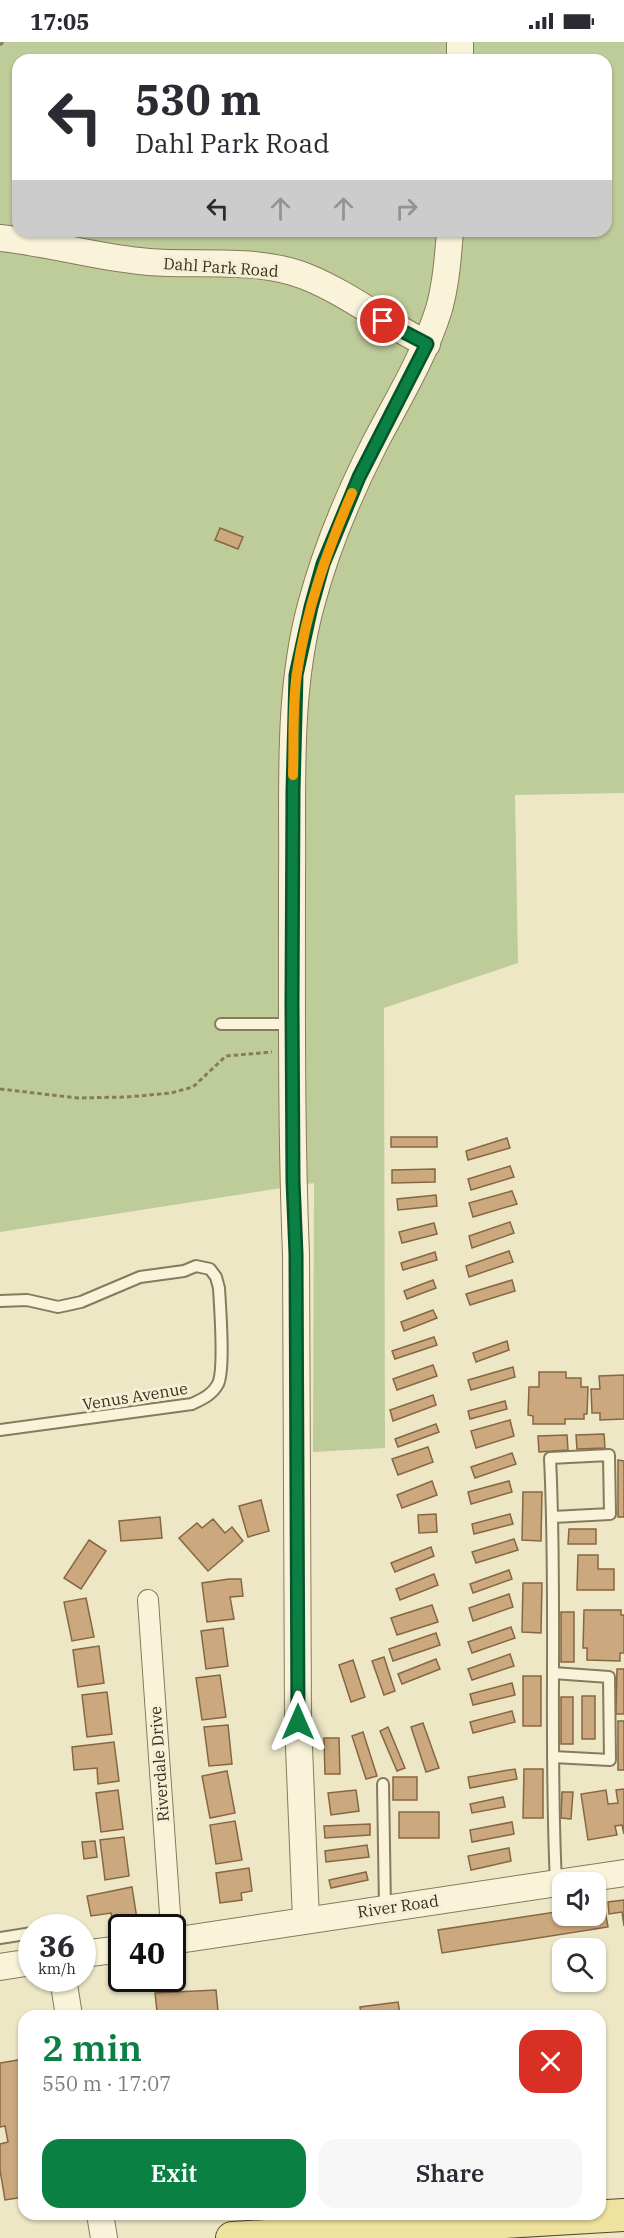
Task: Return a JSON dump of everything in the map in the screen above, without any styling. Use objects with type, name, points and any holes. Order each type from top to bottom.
[{"type":"main road","points":[[606,2216],[624,2215]]},
{"type":"main road","points":[[232,2238],[539,2220]]},
{"type":"street","points":[[306,1920],[298,1722],[296,1265],[293,1181],[292,1024],[296,675],[320,574],[337,528],[375,444],[427,344],[445,282],[449,237]]},
{"type":"street","name":"Dahl Park Road","points":[[0,238],[148,262],[242,265],[281,269],[307,277],[399,331],[427,344]]},
{"type":"street","name":"Riverdale Drive","points":[[148,1600],[170,1914]]},
{"type":"street","name":"River Road","points":[[606,1875],[624,1873]]},
{"type":"street","name":"River Road","points":[[186,1939],[552,1883]]},
{"type":"street","points":[[0,1967],[18,1964]]},
{"type":"street","points":[[65,1992],[68,2010]]},
{"type":"street","points":[[101,2220],[104,2238]]},
{"type":"lane","points":[[221,1024],[292,1024]]},
{"type":"lane","name":"Venus Avenue","points":[[0,1301],[27,1300],[58,1306],[81,1302],[140,1277],[184,1271],[196,1266],[210,1269],[216,1277],[219,1288],[220,1334],[218,1383],[210,1394],[192,1404],[0,1430]]},
{"type":"lane","points":[[553,1517],[610,1514],[609,1455],[550,1458],[553,1517],[553,1757],[556,1872]]},
{"type":"lane","points":[[553,1673],[609,1677],[610,1760],[553,1757]]},
{"type":"lane","points":[[382,1784],[385,1908]]},
{"type":"lane","points":[[0,1938],[18,1935]]},
{"type":"path","points":[[0,45],[3,42]]},
{"type":"path","points":[[0,1089],[78,1098],[171,1093],[194,1087],[226,1056],[293,1050]]},
{"type":"green space","points":[[0,42],[624,42],[624,793],[515,795],[518,963],[384,1008],[385,1448],[313,1452],[314,1183],[0,1232]]},
{"type":"building","points":[[220,528],[243,537],[238,549],[215,540]]},
{"type":"building","points":[[391,1137],[437,1137],[437,1147],[391,1147]]},
{"type":"building","points":[[507,1138],[510,1148],[468,1160],[466,1151]]},
{"type":"building","points":[[510,1166],[514,1177],[471,1190],[468,1179]]},
{"type":"building","points":[[435,1169],[435,1182],[392,1183],[392,1170]]},
{"type":"building","points":[[512,1191],[517,1204],[473,1217],[469,1203]]},
{"type":"building","points":[[436,1195],[437,1206],[398,1210],[397,1199]]},
{"type":"building","points":[[510,1222],[514,1233],[472,1248],[469,1236]]},
{"type":"building","points":[[434,1223],[437,1234],[402,1243],[399,1232]]},
{"type":"building","points":[[509,1251],[513,1262],[469,1277],[466,1266]]},
{"type":"building","points":[[435,1252],[437,1260],[403,1270],[401,1263]]},
{"type":"building","points":[[433,1280],[436,1288],[407,1299],[404,1291]]},
{"type":"building","points":[[512,1280],[515,1291],[470,1305],[466,1294]]},
{"type":"building","points":[[433,1310],[437,1318],[404,1331],[401,1322]]},
{"type":"building","points":[[434,1337],[437,1345],[395,1359],[392,1351]]},
{"type":"building","points":[[507,1341],[509,1350],[476,1362],[473,1353]]},
{"type":"building","points":[[433,1365],[437,1376],[397,1390],[393,1379]]},
{"type":"building","points":[[513,1367],[515,1377],[471,1390],[468,1380]]},
{"type":"building","points":[[539,1372],[566,1372],[566,1378],[581,1378],[581,1387],[588,1387],[587,1414],[584,1414],[584,1419],[565,1419],[565,1424],[533,1424],[533,1416],[528,1415],[529,1387],[539,1387]]},
{"type":"building","points":[[624,1375],[624,1419],[600,1420],[600,1413],[592,1413],[591,1389],[600,1389],[599,1376]]},
{"type":"building","points":[[433,1395],[436,1405],[393,1421],[390,1410]]},
{"type":"building","points":[[505,1401],[507,1409],[470,1419],[468,1411]]},
{"type":"building","points":[[510,1420],[514,1436],[476,1448],[471,1431]]},
{"type":"building","points":[[436,1424],[439,1432],[398,1447],[395,1439]]},
{"type":"building","points":[[604,1434],[605,1448],[577,1449],[576,1435]]},
{"type":"building","points":[[567,1435],[568,1450],[539,1452],[538,1436]]},
{"type":"building","points":[[428,1447],[433,1462],[398,1475],[392,1459]]},
{"type":"building","points":[[512,1453],[516,1464],[475,1478],[471,1467]]},
{"type":"building","points":[[618,1460],[624,1461],[624,1517],[618,1517]]},
{"type":"building","points":[[432,1481],[437,1495],[402,1508],[397,1495]]},
{"type":"building","points":[[509,1481],[512,1492],[471,1504],[468,1492]]},
{"type":"building","points":[[523,1492],[542,1492],[541,1541],[522,1540]]},
{"type":"building","points":[[261,1500],[269,1531],[248,1537],[239,1506]]},
{"type":"building","points":[[436,1514],[437,1532],[419,1533],[418,1515]]},
{"type":"building","points":[[510,1514],[513,1524],[474,1534],[472,1524]]},
{"type":"building","points":[[160,1517],[162,1538],[121,1541],[119,1521]]},
{"type":"building","points":[[213,1519],[225,1533],[232,1527],[243,1541],[208,1571],[179,1538],[197,1523],[202,1528]]},
{"type":"building","points":[[569,1529],[596,1529],[596,1544],[568,1544]]},
{"type":"building","points":[[514,1539],[518,1550],[476,1563],[472,1552]]},
{"type":"building","points":[[89,1540],[106,1551],[81,1589],[64,1578]]},
{"type":"building","points":[[431,1547],[434,1556],[395,1572],[391,1563]]},
{"type":"building","points":[[578,1555],[598,1555],[598,1569],[614,1569],[614,1590],[577,1590]]},
{"type":"building","points":[[509,1570],[512,1579],[473,1593],[470,1584]]},
{"type":"building","points":[[434,1574],[438,1585],[400,1600],[396,1589]]},
{"type":"building","points":[[241,1579],[243,1596],[230,1597],[234,1619],[207,1622],[202,1583]]},
{"type":"building","points":[[523,1583],[542,1583],[541,1633],[522,1632]]},
{"type":"building","points":[[509,1594],[513,1607],[473,1621],[469,1608]]},
{"type":"building","points":[[86,1598],[94,1637],[72,1641],[64,1602]]},
{"type":"building","points":[[432,1605],[438,1622],[397,1635],[391,1618]]},
{"type":"building","points":[[584,1610],[621,1610],[621,1615],[624,1615],[624,1653],[620,1653],[620,1661],[587,1660],[587,1648],[583,1648]]},
{"type":"building","points":[[561,1612],[574,1612],[574,1662],[561,1662]]},
{"type":"building","points":[[511,1627],[515,1638],[472,1653],[468,1642]]},
{"type":"building","points":[[223,1628],[228,1666],[206,1669],[201,1631]]},
{"type":"building","points":[[436,1633],[440,1645],[393,1661],[389,1649]]},
{"type":"building","points":[[99,1646],[104,1683],[78,1687],[73,1650]]},
{"type":"building","points":[[510,1654],[514,1666],[472,1680],[468,1669]]},
{"type":"building","points":[[384,1657],[395,1691],[384,1695],[372,1661]]},
{"type":"building","points":[[436,1659],[440,1669],[402,1684],[398,1674]]},
{"type":"building","points":[[353,1660],[365,1697],[351,1702],[339,1665]]},
{"type":"building","points":[[617,1669],[624,1669],[624,1714],[616,1714]]},
{"type":"building","points":[[220,1675],[226,1717],[202,1720],[196,1678]]},
{"type":"building","points":[[523,1676],[541,1676],[541,1726],[523,1726]]},
{"type":"building","points":[[512,1683],[515,1695],[473,1705],[470,1694]]},
{"type":"building","points":[[107,1692],[112,1734],[87,1737],[82,1695]]},
{"type":"building","points":[[582,1696],[595,1696],[595,1739],[582,1739]]},
{"type":"building","points":[[561,1697],[573,1697],[573,1744],[561,1744]]},
{"type":"building","points":[[512,1711],[515,1722],[473,1733],[470,1722]]},
{"type":"building","points":[[618,1721],[624,1721],[624,1770],[618,1770]]},
{"type":"building","points":[[423,1723],[439,1768],[426,1772],[411,1727]]},
{"type":"building","points":[[228,1725],[232,1764],[209,1766],[204,1727]]},
{"type":"building","points":[[388,1727],[405,1768],[397,1771],[380,1731]]},
{"type":"building","points":[[363,1732],[377,1776],[366,1779],[352,1736]]},
{"type":"building","points":[[324,1738],[339,1738],[340,1774],[325,1774]]},
{"type":"building","points":[[114,1742],[119,1781],[98,1784],[97,1768],[74,1770],[72,1747]]},
{"type":"building","points":[[515,1769],[517,1779],[470,1788],[468,1777]]},
{"type":"building","points":[[524,1769],[543,1769],[543,1818],[523,1818]]},
{"type":"building","points":[[227,1771],[235,1813],[210,1818],[202,1776]]},
{"type":"building","points":[[393,1777],[417,1777],[417,1800],[393,1800]]},
{"type":"building","points":[[624,1789],[624,1834],[622,1825],[615,1826],[617,1835],[588,1840],[581,1794],[606,1790],[608,1804],[618,1803],[616,1790]]},
{"type":"building","points":[[118,1790],[123,1829],[101,1832],[96,1793]]},
{"type":"building","points":[[356,1790],[359,1811],[331,1815],[328,1793]]},
{"type":"building","points":[[562,1792],[573,1792],[571,1819],[561,1818]]},
{"type":"building","points":[[503,1797],[505,1807],[472,1813],[470,1804]]},
{"type":"building","points":[[399,1812],[439,1812],[439,1838],[399,1838]]},
{"type":"building","points":[[235,1821],[242,1860],[216,1864],[210,1825]]},
{"type":"building","points":[[512,1822],[514,1834],[472,1842],[470,1830]]},
{"type":"building","points":[[370,1824],[370,1835],[325,1838],[324,1826]]},
{"type":"building","points":[[124,1837],[129,1876],[105,1880],[100,1840]]},
{"type":"building","points":[[95,1841],[97,1857],[84,1859],[82,1842]]},
{"type":"building","points":[[367,1845],[369,1857],[326,1862],[325,1851]]},
{"type":"building","points":[[509,1848],[511,1861],[471,1870],[468,1856]]},
{"type":"building","points":[[249,1868],[252,1891],[241,1893],[242,1900],[220,1903],[216,1873]]},
{"type":"building","points":[[366,1872],[368,1880],[331,1888],[329,1880]]},
{"type":"building","points":[[132,1887],[136,1914],[91,1914],[87,1896]]},
{"type":"building","points":[[624,1900],[624,1926],[622,1912],[609,1914],[608,1902]]},
{"type":"building","points":[[552,1913],[552,1926],[606,1926],[606,1916],[608,1927],[442,1953],[438,1930]]},
{"type":"building","points":[[216,1990],[218,2010],[157,2010],[155,1993]]},
{"type":"building","points":[[398,2002],[399,2010],[360,2010],[360,2007]]},
{"type":"building","points":[[18,2060],[18,2198],[5,2200],[0,2170],[0,2144],[8,2142],[5,2126],[0,2127],[0,2063]]},
{"type":"slow traffic","points":[[293,775],[296,675],[301,650],[323,564],[352,493]]},
{"type":"route","points":[[298,1722],[296,1254],[292,1024],[296,675],[311,607],[323,564],[337,528],[375,444],[427,344],[383,321]]}]
